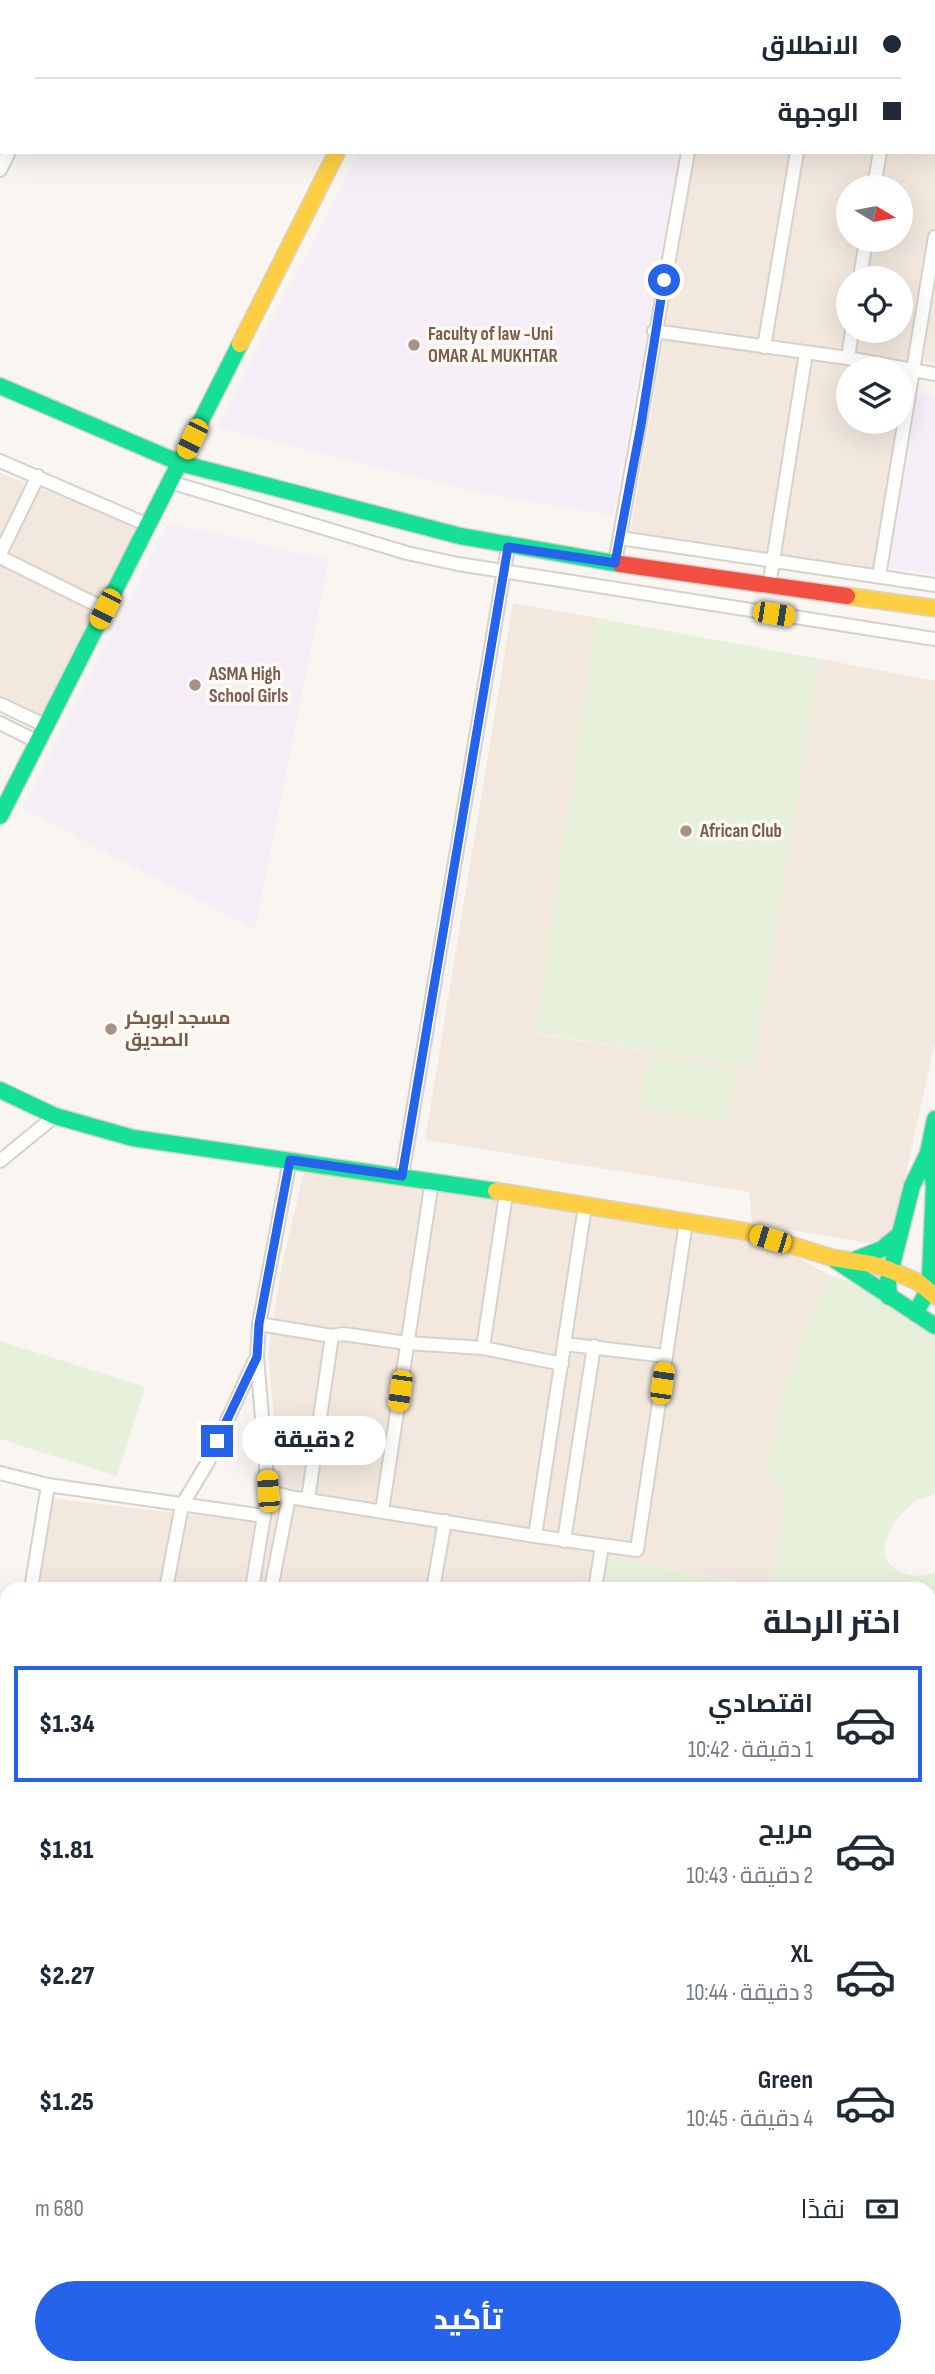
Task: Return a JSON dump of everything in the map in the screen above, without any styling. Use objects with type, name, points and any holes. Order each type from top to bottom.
[{"type":"street","points":[[0,170],[8,154]]},
{"type":"street","points":[[0,816],[334,154]]},
{"type":"street","points":[[615,563],[641,425],[654,331],[688,154]]},
{"type":"street","points":[[764,347],[797,154]]},
{"type":"street","points":[[876,175],[880,154]]},
{"type":"street","points":[[935,237],[929,309],[913,370],[935,374]]},
{"type":"street","points":[[654,331],[840,357]]},
{"type":"street","points":[[769,586],[806,353]]},
{"type":"street","points":[[0,386],[180,463],[413,525],[508,547],[935,608]]},
{"type":"street","points":[[879,576],[902,434]]},
{"type":"street","points":[[0,461],[148,525]]},
{"type":"street","points":[[38,476],[0,556],[105,609]]},
{"type":"street","points":[[170,482],[407,553],[504,572],[935,639]]},
{"type":"street","points":[[620,538],[935,585]]},
{"type":"street","points":[[402,1176],[508,547]]},
{"type":"street","points":[[0,704],[46,726]]},
{"type":"street","points":[[0,723],[38,742]]},
{"type":"street","points":[[0,1090],[55,1116],[133,1138],[402,1176],[749,1232],[833,1258],[890,1270],[918,1282],[931,1293]]},
{"type":"street","points":[[0,1161],[55,1116]]},
{"type":"street","points":[[889,1297],[890,1270],[912,1186],[928,1153],[935,1119]]},
{"type":"street","points":[[915,1313],[931,1293],[934,1186],[928,1153]]},
{"type":"street","points":[[253,1582],[268,1491],[257,1357],[259,1324],[290,1160]]},
{"type":"street","points":[[382,1511],[432,1181]]},
{"type":"street","points":[[483,1348],[506,1194]]},
{"type":"street","points":[[535,1536],[585,1206]]},
{"type":"street","points":[[268,1491],[289,1497],[564,1541],[637,1550],[686,1222]]},
{"type":"street","points":[[852,1260],[882,1249],[900,1234]]},
{"type":"street","points":[[833,1258],[935,1325]]},
{"type":"street","points":[[259,1324],[332,1336],[343,1334],[407,1343],[483,1348],[562,1364]]},
{"type":"street","points":[[307,1499],[332,1336]]},
{"type":"street","points":[[564,1344],[666,1356]]},
{"type":"street","points":[[564,1541],[594,1346]]},
{"type":"street","points":[[167,1582],[182,1504],[208,1462],[257,1357]]},
{"type":"street","points":[[0,1473],[48,1485],[264,1516]]},
{"type":"street","points":[[32,1582],[48,1485]]},
{"type":"street","points":[[272,1582],[289,1497]]},
{"type":"street","points":[[434,1582],[445,1521]]},
{"type":"street","points":[[596,1582],[602,1546]]},
{"type":"shaded area","points":[[358,154],[680,154],[613,515],[487,494],[217,428]]},
{"type":"shaded area","points":[[696,154],[935,154],[935,364],[913,360],[913,357],[836,357],[836,434],[895,434],[874,568],[630,533]]},
{"type":"shaded area","points":[[918,393],[935,396],[935,575],[887,567],[911,434],[913,434]]},
{"type":"shaded area","points":[[0,473],[138,526],[43,722],[0,699]]},
{"type":"shaded area","name":"ASMA High School Girls","points":[[169,523],[329,560],[255,929],[22,809]]},
{"type":"shaded area","points":[[513,603],[597,618],[536,1034],[753,1068],[820,659],[935,681],[935,1043],[896,1218],[889,1233],[878,1241],[867,1243],[752,1223],[749,1192],[425,1140]]},
{"type":"shaded area","points":[[305,1167],[781,1247],[828,1275],[784,1385],[767,1470],[787,1493],[770,1582],[735,1582],[607,1556],[603,1582],[37,1582],[50,1498],[269,1524],[279,1470],[268,1354],[281,1269]]},
{"type":"green space","name":"African Club","points":[[597,618],[820,659],[754,1068],[535,1033]]},
{"type":"green space","points":[[648,1056],[737,1070],[728,1122],[640,1110]]},
{"type":"green space","points":[[828,1275],[865,1286],[935,1330],[935,1494],[916,1501],[902,1513],[889,1532],[885,1548],[890,1565],[897,1570],[915,1576],[935,1572],[935,1582],[770,1582],[787,1493],[767,1470],[784,1385]]},
{"type":"green space","points":[[0,1341],[145,1387],[117,1476],[0,1439]]},
{"type":"green space","points":[[607,1556],[732,1582],[603,1582]]},
{"type":"traffic: fast","points":[[0,816],[240,344]]},
{"type":"traffic: fast","points":[[0,386],[180,463],[460,536],[620,564]]},
{"type":"traffic: fast","points":[[0,1090],[55,1116],[133,1138],[496,1191]]},
{"type":"traffic: fast","points":[[889,1297],[888,1281],[912,1186],[928,1153],[935,1119]]},
{"type":"traffic: fast","points":[[915,1313],[924,1298],[930,1276],[934,1186],[928,1153]]},
{"type":"traffic: fast","points":[[854,1260],[882,1249],[900,1234]]},
{"type":"traffic: fast","points":[[835,1260],[935,1326]]},
{"type":"traffic: slow","points":[[240,344],[336,154]]},
{"type":"traffic: slow","points":[[847,596],[935,608]]},
{"type":"traffic: slow","points":[[496,1191],[749,1232],[833,1258],[890,1270],[918,1282],[935,1296]]},
{"type":"traffic: jam","points":[[620,564],[847,596]]},
{"type":"place","name":"Faculty of law -Uni OMAR AL MUKHTAR","points":[[414,345]]},
{"type":"place","name":"ASMA High School Girls","points":[[195,685]]},
{"type":"place","name":"African Club","points":[[686,831]]},
{"type":"place","name":"مسجد ابوبكر الصديق","points":[[111,1029]]},
{"type":"route","points":[[217,1441],[257,1357],[259,1324],[290,1160],[402,1176],[508,547],[615,563],[664,280]]}]
